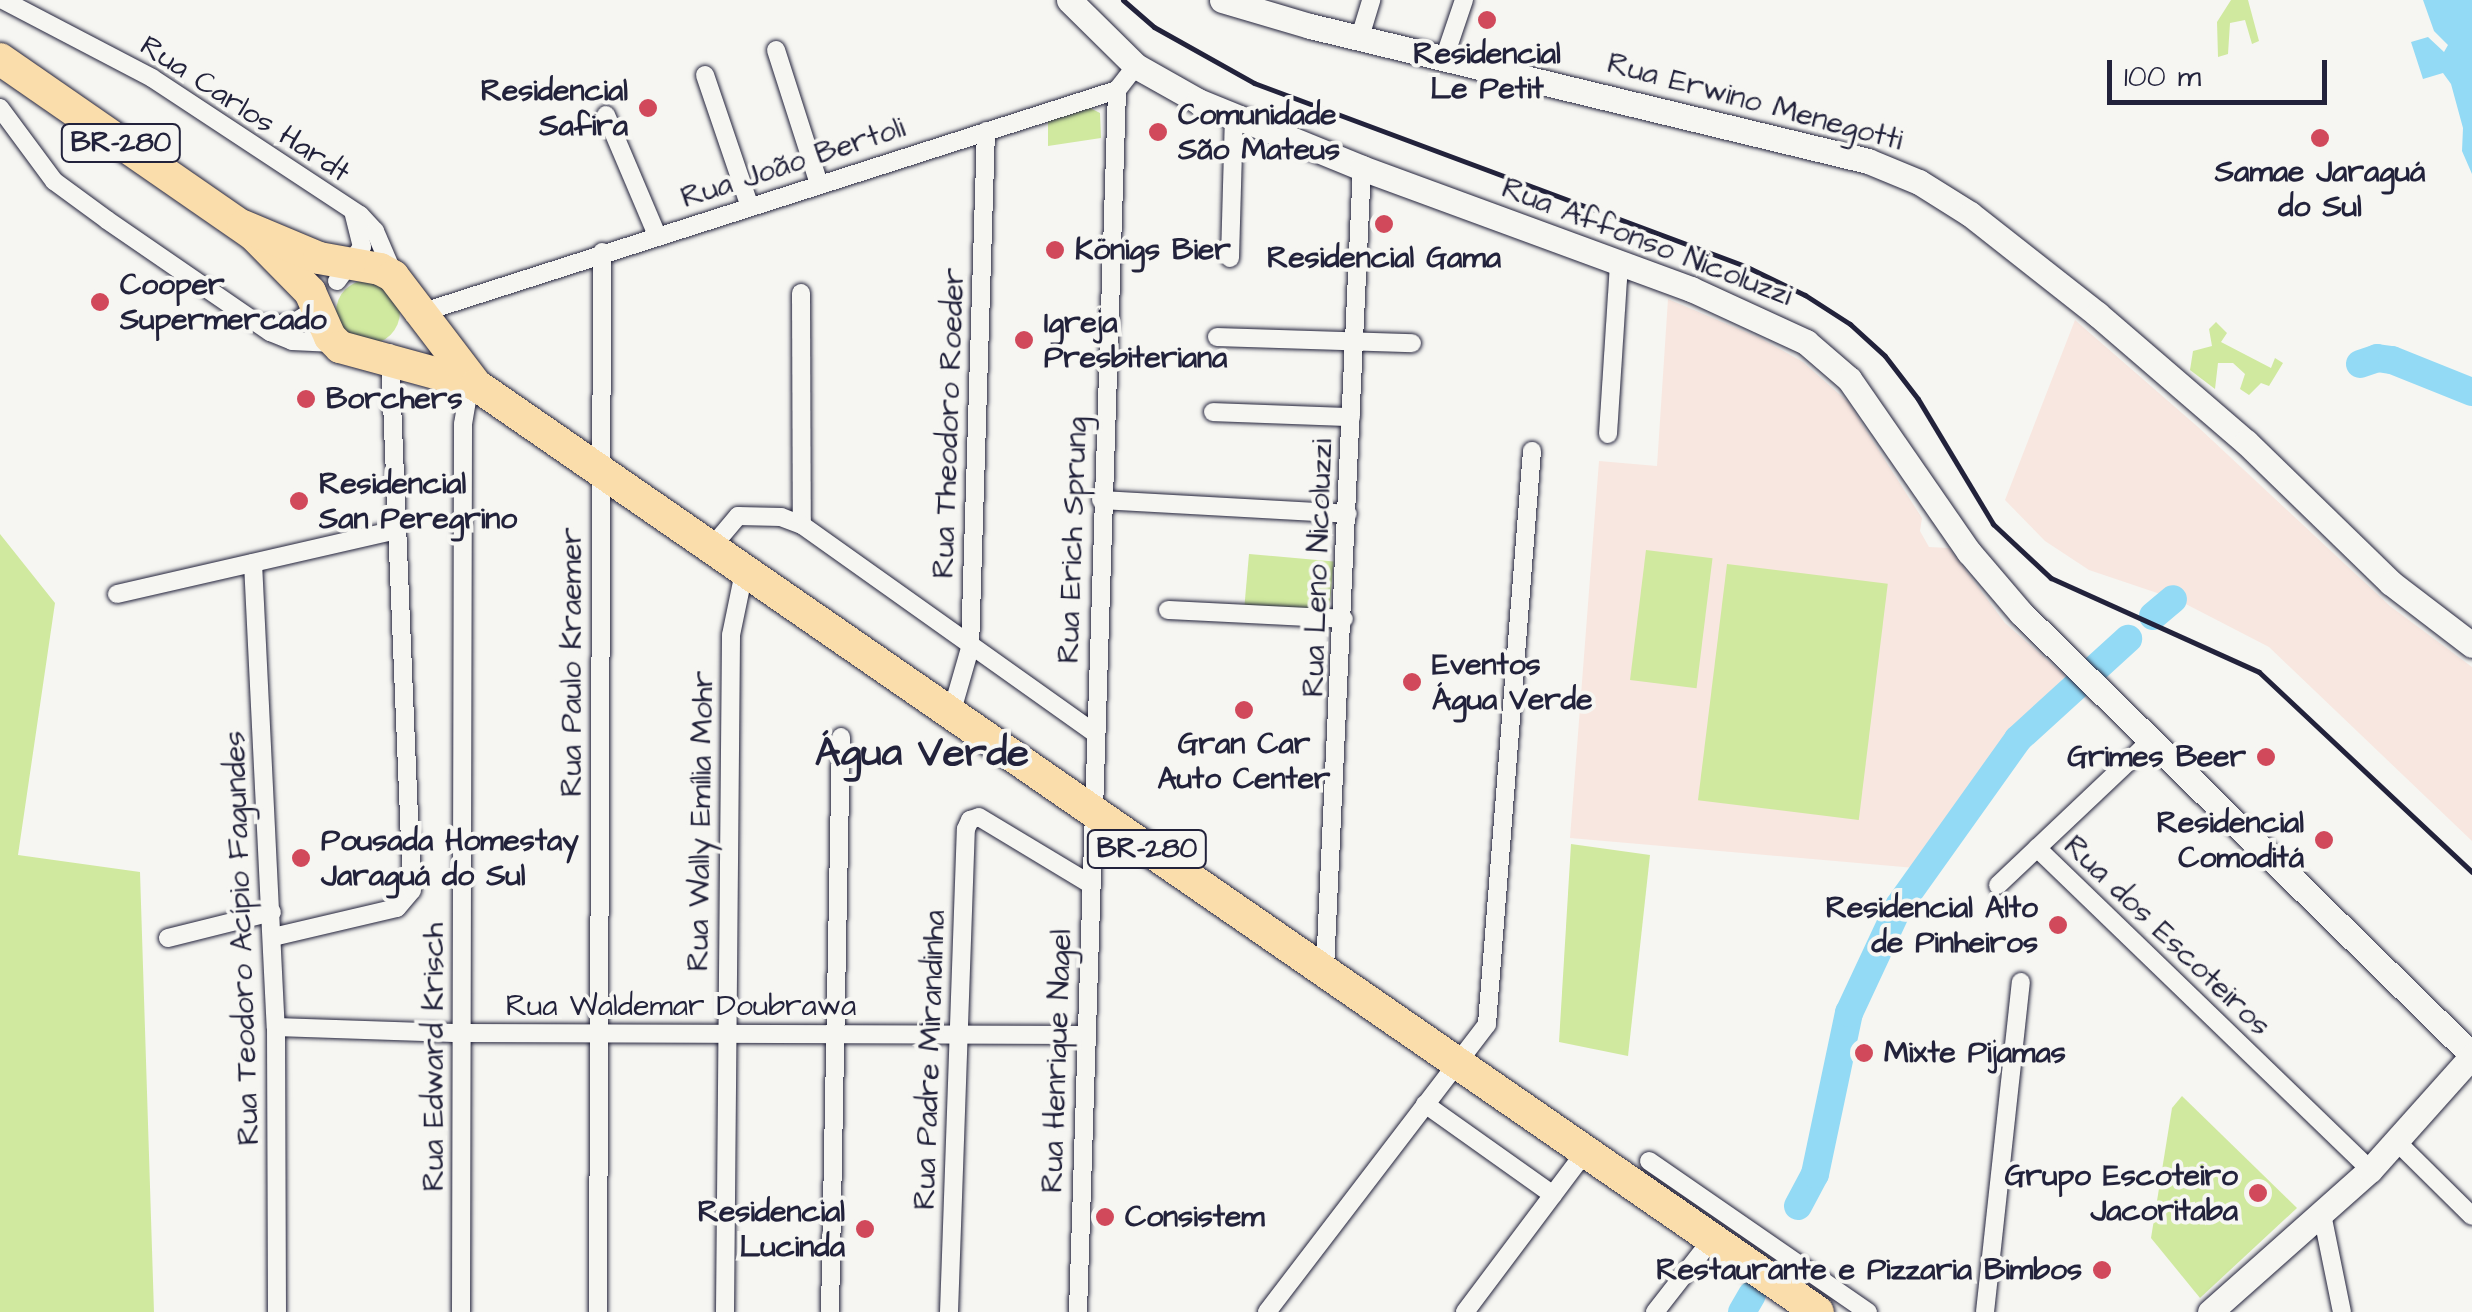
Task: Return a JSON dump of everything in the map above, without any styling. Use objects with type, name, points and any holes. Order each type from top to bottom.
[{"type":"highway","name":"BR-280","points":[[0,59],[243,226],[292,271],[336,298]]},
{"type":"highway","name":"BR-280","points":[[243,226],[310,255],[336,298],[356,354],[441,360]]},
{"type":"highway","name":"BR-280","points":[[336,298],[380,269],[409,301],[441,360],[473,384],[1818,1312]]},
{"type":"highway","points":[[384,354],[409,301]]},
{"type":"street","name":"Rua Carlos Hardt","points":[[3,0],[152,78],[352,209],[374,231],[409,301]]},
{"type":"street","name":"Rua Affonso Nicoluzzi","points":[[1069,0],[1136,66],[1234,117],[1760,317],[1828,358],[1873,410],[1981,568],[2149,742],[2472,1055]]},
{"type":"street","name":"Rua Erwino Menegotti","points":[[1222,0],[1360,38],[1868,161],[1919,182],[1970,214],[2096,314],[2246,442],[2391,583],[2472,644]]},
{"type":"street","points":[[1360,38],[1371,0]]},
{"type":"street","points":[[1445,56],[1464,0]]},
{"type":"street","points":[[776,50],[819,184]]},
{"type":"street","points":[[1118,90],[1136,66]]},
{"type":"street","points":[[705,75],[750,207]]},
{"type":"street","name":"Rua João Bertoli","points":[[409,301],[457,300],[1118,90]]},
{"type":"street","name":"Rua Erich Sprung","points":[[1092,812],[1118,90]]},
{"type":"street","points":[[0,108],[54,181],[257,324],[292,342],[336,298]]},
{"type":"street","points":[[601,116],[654,236]]},
{"type":"street","points":[[1230,258],[1234,117]]},
{"type":"street","name":"Rua Theodoro Roeder","points":[[951,714],[970,648],[986,131]]},
{"type":"street","name":"Rua Leno Nicoluzzi","points":[[1326,970],[1362,168]]},
{"type":"street","name":"Rua Carlos Hardt","points":[[336,298],[362,246],[352,209]]},
{"type":"street","name":"Rua Paulo Kraemer","points":[[598,1312],[602,252]]},
{"type":"street","points":[[1608,434],[1619,263]]},
{"type":"street","points":[[801,293],[802,525]]},
{"type":"street","points":[[257,324],[292,324],[336,298]]},
{"type":"street","points":[[390,398],[405,380],[441,360],[447,319],[457,300]]},
{"type":"street","points":[[1216,337],[1412,343]]},
{"type":"street","points":[[273,937],[397,908],[412,890],[390,398],[384,354]]},
{"type":"street","name":"Rua Edward Krisch","points":[[461,1312],[463,424],[473,384]]},
{"type":"street","points":[[1213,412],[1351,417]]},
{"type":"street","points":[[1268,1312],[1487,1024],[1532,450]]},
{"type":"street","points":[[1101,500],[1348,514]]},
{"type":"street","points":[[711,548],[738,516],[780,517],[802,525],[970,648],[1095,733]]},
{"type":"street","points":[[118,594],[396,530]]},
{"type":"street","name":"Rua Teodoro Acípio Fagundes","points":[[253,563],[276,1027],[276,1312]]},
{"type":"street","name":"Rua Wally Emília Mohr","points":[[725,1312],[732,620],[744,572]]},
{"type":"street","points":[[1168,610],[1344,619]]},
{"type":"street","points":[[830,1312],[841,737]]},
{"type":"street","name":"Rua dos Escoteiros","points":[[2149,742],[2037,848],[2370,1170]]},
{"type":"street","name":"Rua Henrique Nagel","points":[[1078,1312],[1092,812]]},
{"type":"street","name":"Rua Padre Mirandinha","points":[[949,1312],[966,829],[970,820],[979,817],[1090,884]]},
{"type":"street","points":[[1998,885],[2037,848]]},
{"type":"street","points":[[168,938],[272,912]]},
{"type":"street","points":[[1986,1312],[2021,982]]},
{"type":"street","name":"Rua Waldemar Doubrawa","points":[[276,1027],[461,1033],[1086,1035]]},
{"type":"street","points":[[2210,1312],[2370,1170],[2472,1055]]},
{"type":"street","points":[[1425,1104],[1553,1195]]},
{"type":"street","points":[[2397,1142],[2472,1216]]},
{"type":"street","points":[[1465,1312],[1586,1151]]},
{"type":"street","points":[[1649,1161],[1868,1312]]},
{"type":"street","points":[[2322,1214],[2342,1312]]},
{"type":"street","points":[[1655,1312],[1712,1238]]},
{"type":"shaded area","points":[[1668,299],[1760,338],[1803,362],[1848,402],[1922,518],[1920,531],[1929,547],[1949,548],[2005,623],[2065,676],[1985,771],[1915,868],[1570,838],[1599,461],[1657,466]]},
{"type":"shaded area","points":[[2075,320],[2198,427],[2390,606],[2472,667],[2472,841],[2269,647],[2178,600],[2089,570],[2045,541],[2005,500]]},
{"type":"green space","points":[[2231,0],[2248,0],[2259,41],[2252,44],[2245,20],[2230,23],[2228,54],[2218,57],[2217,22]]},
{"type":"green space","points":[[1090,108],[1100,113],[1101,138],[1048,146],[1048,121]]},
{"type":"green space","points":[[368,280],[391,289],[400,312],[391,335],[368,344],[345,335],[336,312],[345,289]]},
{"type":"green space","points":[[2216,322],[2227,333],[2221,342],[2271,368],[2275,358],[2283,363],[2269,386],[2261,383],[2249,395],[2240,389],[2245,374],[2233,363],[2218,363],[2215,389],[2190,370],[2193,351],[2212,346],[2209,329]]},
{"type":"green space","points":[[0,534],[55,603],[18,855],[140,872],[154,1312],[0,1312]]},
{"type":"green space","points":[[1646,550],[1713,558],[1697,688],[1630,680]]},
{"type":"green space","points":[[1249,554],[1334,561],[1329,612],[1245,605]]},
{"type":"green space","points":[[1727,564],[1888,584],[1859,820],[1698,800]]},
{"type":"green space","points":[[1571,844],[1650,855],[1628,1056],[1559,1042]]},
{"type":"green space","points":[[2182,1096],[2297,1208],[2200,1298],[2151,1238],[2172,1108]]},
{"type":"water","points":[[2423,0],[2472,0],[2472,174],[2462,151],[2463,128],[2451,84],[2443,73],[2423,79],[2411,42],[2428,37],[2444,52],[2448,45],[2434,31]]},
{"type":"waterway","points":[[2360,364],[2377,358],[2392,360],[2472,392]]},
{"type":"waterway","points":[[2153,616],[2173,599]]},
{"type":"waterway","points":[[1798,1206],[1815,1174],[1849,1013],[1899,906],[2018,739],[2128,639]]},
{"type":"waterway","points":[[1742,1312],[1752,1295]]},
{"type":"railway","points":[[1123,0],[1154,27],[1254,83],[1745,266],[1805,295],[1850,324],[1885,356],[1918,399],[1993,524],[2051,578],[2259,672],[2472,872]]},
{"type":"place","name":"Residencial Le Petit","points":[[1487,20]]},
{"type":"place","name":"Residencial Safira","points":[[648,108]]},
{"type":"place","name":"Comunidade São Mateus","points":[[1158,132]]},
{"type":"place","name":"Samae Jaraguá do Sul","points":[[2320,138]]},
{"type":"place","name":"Residencial Gama","points":[[1384,224]]},
{"type":"place","name":"Königs Bier","points":[[1055,250]]},
{"type":"place","name":"Cooper Supermercado","points":[[100,302]]},
{"type":"place","name":"Igreja Presbiteriana","points":[[1024,340]]},
{"type":"place","name":"Borchers","points":[[306,399]]},
{"type":"place","name":"Residencial San Peregrino","points":[[299,501]]},
{"type":"place","name":"Eventos Água Verde","points":[[1412,682]]},
{"type":"place","name":"Gran Car Auto Center","points":[[1244,710]]},
{"type":"place","name":"Grimes Beer","points":[[2266,757]]},
{"type":"place","name":"Residencial Comoditá","points":[[2324,840]]},
{"type":"place","name":"Pousada Homestay Jaraguá do Sul","points":[[301,858]]},
{"type":"place","name":"Residencial Alto de Pinheiros","points":[[2058,925]]},
{"type":"place","name":"Mixte Pijamas","points":[[1864,1053]]},
{"type":"place","name":"Grupo Escoteiro Jacoritaba","points":[[2258,1193]]},
{"type":"place","name":"Consistem","points":[[1105,1217]]},
{"type":"place","name":"Residencial Lucinda","points":[[865,1229]]},
{"type":"place","name":"Restaurante e Pizzaria Bimbos","points":[[2102,1270]]},
{"type":"district","name":"Água Verde","points":[[922,754]]}]
